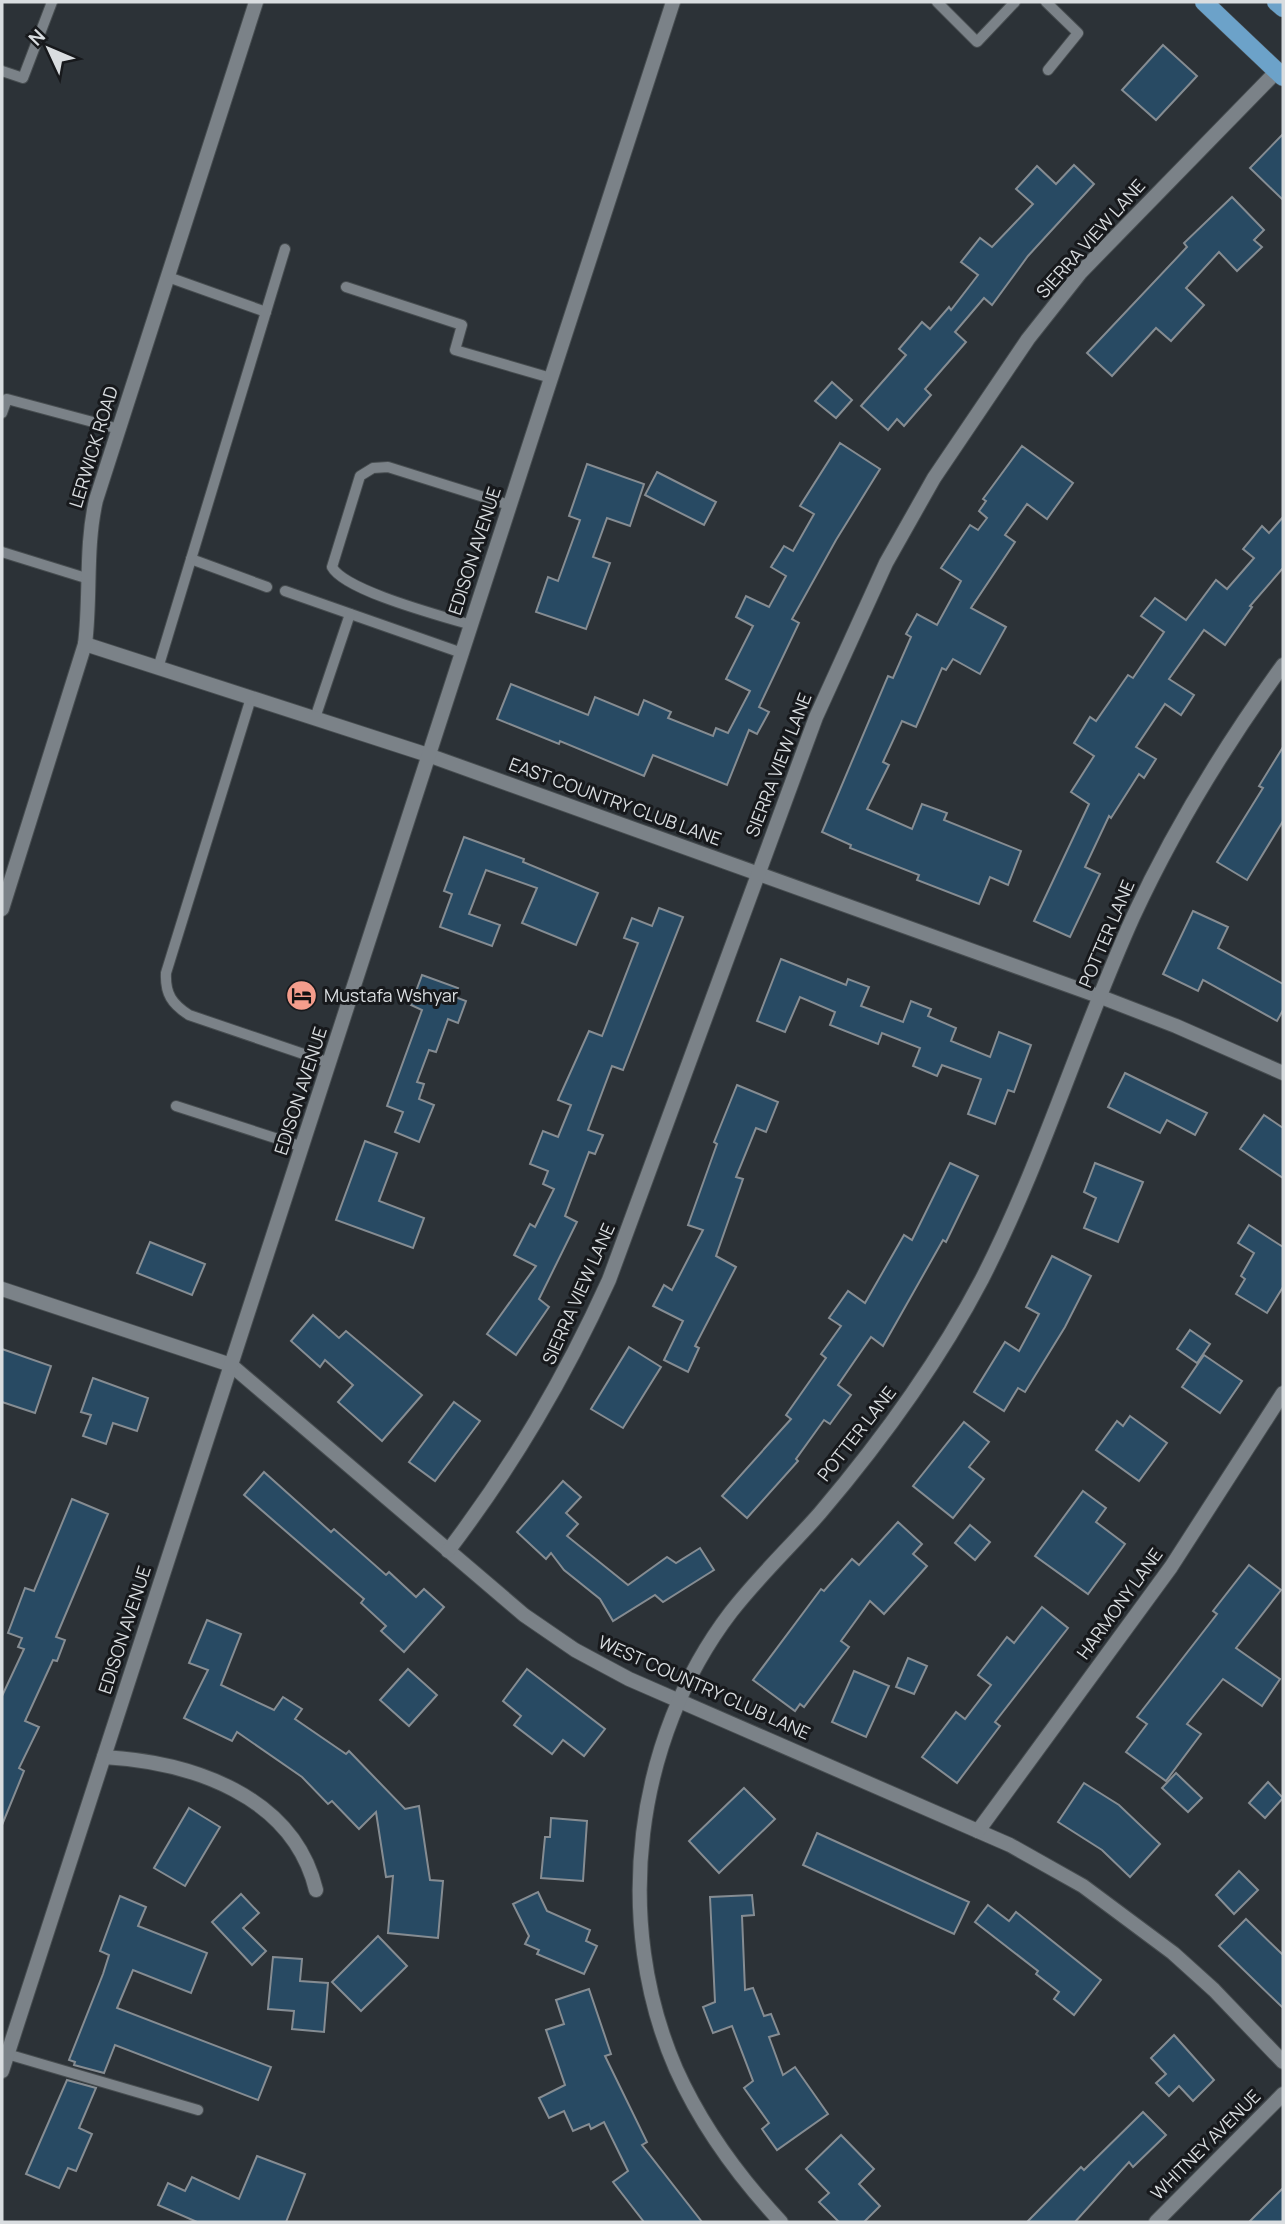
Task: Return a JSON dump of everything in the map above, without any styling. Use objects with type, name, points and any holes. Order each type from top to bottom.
[{"type":"main road","points":[[1204,2],[1280,74]]},
{"type":"main road","points":[[1276,2],[1283,8]]},
{"type":"street","name":"LERWICK ROAD","points":[[2,909],[85,644],[90,606],[92,517],[257,2]]},
{"type":"street","name":"EDISON AVENUE","points":[[2,2071],[673,2]]},
{"type":"street","name":"SIERRA VIEW LANE","points":[[448,1551],[510,1466],[576,1352],[629,1230],[816,717],[849,639],[913,515],[979,407],[1081,272],[1280,74]]},
{"type":"street","name":"EAST COUNTRY CLUB LANE","points":[[85,644],[428,755],[1101,998],[1176,1026],[1283,1073]]},
{"type":"street","name":"POTTER LANE","points":[[781,2222],[739,2175],[712,2136],[688,2094],[658,2019],[647,1972],[640,1900],[643,1827],[652,1780],[680,1700],[704,1653],[731,1612],[872,1450],[922,1381],[967,1307],[1033,1172],[1132,921],[1163,858],[1201,789],[1283,665]]},
{"type":"street","name":"WEST COUNTRY CLUB LANE","points":[[2,1289],[231,1365],[524,1615],[575,1650],[629,1679],[978,1831],[1083,1886],[1129,1918],[1214,1990],[1283,2062]]},
{"type":"street","name":"HARMONY LANE","points":[[978,1831],[1171,1567],[1283,1393]]},
{"type":"street","points":[[104,1757],[172,1765],[207,1777],[257,1804],[290,1833],[305,1856],[316,1890]]},
{"type":"street","name":"WHITNEY AVENUE","points":[[1156,2222],[1283,2094]]},
{"type":"lane","points":[[2,71],[23,78],[52,2]]},
{"type":"lane","points":[[937,2],[977,42],[1015,2]]},
{"type":"lane","points":[[1046,2],[1078,33],[1048,70]]},
{"type":"lane","points":[[158,668],[285,248]]},
{"type":"lane","points":[[168,277],[266,312]]},
{"type":"lane","points":[[346,287],[462,325],[455,350],[551,378]]},
{"type":"lane","points":[[2,413],[6,399],[119,429]]},
{"type":"lane","points":[[471,625],[354,586],[335,572],[332,567],[360,476],[373,468],[388,467],[509,505]]},
{"type":"lane","points":[[2,552],[89,579]]},
{"type":"lane","points":[[191,559],[267,587]]},
{"type":"lane","points":[[285,591],[462,653]]},
{"type":"lane","points":[[315,719],[350,614]]},
{"type":"lane","points":[[251,698],[166,973],[165,986],[174,1005],[189,1015],[330,1063]]},
{"type":"lane","points":[[176,1107],[303,1147]]},
{"type":"lane","points":[[7,2054],[198,2110]]},
{"type":"building","points":[[1163,45],[1197,76],[1156,120],[1122,90]]},
{"type":"building","points":[[1283,134],[1283,200],[1250,168]]},
{"type":"building","points":[[1074,165],[1094,184],[1028,256],[992,305],[984,298],[955,332],[966,342],[925,389],[931,395],[904,426],[897,419],[888,430],[861,406],[906,355],[899,349],[922,322],[930,329],[949,307],[951,310],[978,275],[961,262],[980,238],[992,247],[1033,204],[1016,189],[1037,166],[1056,184]]},
{"type":"building","points":[[1232,197],[1264,230],[1254,240],[1262,247],[1237,271],[1219,252],[1186,288],[1204,305],[1171,341],[1156,328],[1112,376],[1087,353],[1187,247],[1184,243]]},
{"type":"building","points":[[832,382],[852,400],[836,418],[815,401]]},
{"type":"building","points":[[840,443],[880,469],[792,619],[799,623],[759,707],[769,712],[757,734],[749,730],[727,785],[653,755],[644,776],[560,741],[559,744],[497,719],[511,684],[588,715],[595,697],[638,715],[644,700],[671,712],[668,718],[713,736],[716,728],[728,733],[750,691],[726,679],[753,626],[736,617],[746,596],[769,607],[786,576],[771,567],[784,546],[793,551],[814,514],[800,506]]},
{"type":"building","points":[[1022,446],[1073,483],[1047,519],[1027,504],[1005,535],[1015,542],[971,608],[1006,627],[980,674],[953,659],[946,670],[942,668],[916,727],[902,721],[883,762],[889,765],[867,809],[912,829],[922,804],[947,813],[944,820],[1021,851],[1008,885],[990,877],[979,904],[917,880],[919,875],[850,848],[851,845],[822,832],[888,676],[893,678],[911,637],[906,634],[917,614],[937,625],[961,581],[941,568],[970,525],[978,530],[987,518],[979,511],[986,501],[983,499]]},
{"type":"building","points":[[587,464],[644,484],[630,526],[607,518],[593,557],[610,563],[586,629],[536,612],[548,577],[558,581],[580,520],[569,516]]},
{"type":"building","points":[[657,472],[716,502],[704,525],[645,495]]},
{"type":"building","points":[[1283,517],[1283,568],[1250,606],[1252,607],[1225,645],[1204,630],[1169,679],[1194,695],[1181,715],[1165,704],[1136,747],[1156,759],[1144,778],[1139,774],[1111,818],[1109,816],[1085,867],[1100,874],[1070,937],[1034,921],[1089,804],[1071,792],[1094,756],[1074,743],[1090,717],[1096,721],[1128,675],[1133,678],[1164,632],[1141,616],[1155,598],[1186,620],[1216,580],[1227,589],[1254,558],[1243,549],[1262,526],[1269,533]]},
{"type":"building","points":[[1283,747],[1283,821],[1247,880],[1217,862],[1263,788],[1259,786]]},
{"type":"building","points":[[464,837],[524,859],[523,862],[598,893],[576,945],[522,923],[537,888],[486,870],[469,914],[500,925],[492,946],[440,927],[452,894],[444,891]]},
{"type":"building","points":[[659,908],[683,917],[623,1070],[612,1066],[588,1130],[603,1135],[595,1154],[589,1152],[565,1216],[577,1222],[539,1299],[549,1307],[516,1355],[487,1334],[536,1266],[514,1255],[530,1224],[535,1227],[554,1189],[543,1184],[548,1171],[530,1164],[543,1131],[558,1137],[571,1105],[558,1100],[589,1031],[602,1036],[638,943],[624,938],[632,918],[652,926]]},
{"type":"building","points":[[1193,911],[1228,927],[1218,948],[1283,984],[1283,1010],[1277,1021],[1203,980],[1198,991],[1163,974]]},
{"type":"building","points":[[781,959],[846,985],[848,979],[869,987],[861,1006],[903,1022],[911,1001],[931,1009],[928,1016],[956,1028],[951,1041],[990,1057],[999,1032],[1031,1045],[1014,1092],[1008,1090],[995,1124],[968,1114],[981,1079],[942,1065],[937,1076],[913,1066],[920,1048],[882,1033],[878,1044],[830,1025],[835,1012],[800,997],[785,1032],[757,1021]]},
{"type":"building","points":[[422,975],[458,988],[455,997],[466,1001],[458,1023],[448,1019],[436,1052],[429,1050],[417,1082],[424,1084],[419,1099],[434,1105],[419,1142],[395,1132],[403,1112],[387,1106],[422,1010],[411,1005]]},
{"type":"building","points":[[1125,1073],[1207,1113],[1195,1135],[1167,1120],[1160,1133],[1108,1107]]},
{"type":"building","points":[[737,1085],[778,1102],[766,1132],[756,1128],[736,1177],[743,1179],[716,1256],[736,1267],[695,1346],[699,1348],[688,1372],[664,1360],[683,1321],[653,1306],[664,1285],[672,1290],[703,1230],[688,1225],[717,1144],[714,1142]]},
{"type":"building","points":[[1264,1115],[1283,1128],[1283,1178],[1240,1149]]},
{"type":"building","points":[[365,1141],[397,1153],[379,1201],[424,1218],[413,1248],[336,1220]]},
{"type":"building","points":[[950,1163],[978,1176],[946,1242],[943,1240],[883,1346],[871,1337],[838,1385],[851,1395],[830,1424],[824,1420],[796,1459],[798,1461],[747,1518],[722,1496],[791,1419],[786,1415],[826,1358],[821,1354],[841,1326],[829,1318],[848,1291],[865,1303],[904,1235],[912,1240]]},
{"type":"building","points":[[1095,1163],[1143,1182],[1118,1242],[1084,1228],[1096,1198],[1084,1192]]},
{"type":"building","points":[[1249,1225],[1283,1247],[1283,1287],[1267,1313],[1236,1294],[1245,1279],[1241,1276],[1254,1253],[1238,1243]]},
{"type":"building","points":[[150,1242],[205,1264],[192,1295],[137,1273]]},
{"type":"building","points":[[1052,1256],[1091,1276],[1065,1327],[1025,1392],[1018,1388],[1004,1411],[974,1392],[1005,1342],[1019,1351],[1039,1314],[1026,1307]]},
{"type":"building","points":[[313,1315],[339,1338],[346,1331],[422,1395],[382,1441],[338,1402],[353,1385],[325,1360],[320,1367],[291,1341]]},
{"type":"building","points":[[1190,1330],[1210,1344],[1197,1363],[1177,1349]]},
{"type":"building","points":[[629,1347],[661,1367],[623,1428],[591,1409]]},
{"type":"building","points":[[2,1349],[51,1366],[35,1413],[2,1402]]},
{"type":"building","points":[[1204,1355],[1242,1381],[1220,1413],[1182,1387]]},
{"type":"building","points":[[93,1378],[148,1398],[137,1431],[113,1423],[106,1444],[83,1436],[91,1415],[81,1412]]},
{"type":"building","points":[[454,1402],[480,1421],[435,1481],[409,1462]]},
{"type":"building","points":[[1130,1416],[1167,1443],[1139,1481],[1096,1450],[1117,1421],[1123,1426]]},
{"type":"building","points":[[964,1422],[989,1442],[969,1467],[984,1479],[953,1518],[913,1486]]},
{"type":"building","points":[[264,1472],[331,1532],[334,1529],[386,1575],[389,1572],[416,1597],[424,1589],[444,1607],[404,1652],[381,1631],[386,1626],[361,1603],[364,1599],[244,1495]]},
{"type":"building","points":[[563,1481],[581,1497],[566,1513],[578,1524],[567,1536],[628,1585],[667,1557],[676,1563],[700,1548],[714,1570],[663,1602],[655,1595],[613,1621],[600,1599],[564,1570],[551,1553],[546,1559],[517,1532]]},
{"type":"building","points":[[1083,1491],[1106,1508],[1096,1522],[1125,1544],[1088,1594],[1035,1556]]},
{"type":"building","points":[[72,1499],[108,1514],[56,1637],[65,1640],[57,1661],[53,1660],[25,1721],[39,1727],[19,1768],[24,1771],[2,1825],[2,1696],[24,1649],[18,1647],[22,1638],[8,1633],[25,1588],[34,1591]]},
{"type":"building","points":[[898,1522],[922,1544],[913,1554],[927,1566],[884,1614],[870,1601],[841,1641],[849,1647],[804,1707],[800,1704],[795,1711],[753,1680],[821,1589],[824,1591],[852,1559],[859,1565]]},
{"type":"building","points":[[970,1525],[990,1542],[975,1560],[955,1543]]},
{"type":"building","points":[[1249,1565],[1281,1590],[1236,1648],[1280,1679],[1262,1706],[1223,1679],[1187,1724],[1201,1734],[1166,1781],[1126,1752],[1147,1724],[1137,1717],[1217,1614],[1213,1611]]},
{"type":"building","points":[[1042,1607],[1068,1628],[995,1722],[1000,1726],[957,1783],[922,1757],[956,1712],[965,1719],[991,1685],[978,1675],[1007,1637],[1014,1643]]},
{"type":"building","points":[[207,1620],[241,1634],[221,1685],[274,1710],[283,1697],[302,1709],[295,1719],[346,1754],[349,1751],[405,1809],[419,1806],[430,1880],[443,1881],[438,1938],[388,1933],[393,1876],[386,1877],[376,1812],[359,1829],[332,1801],[328,1804],[302,1777],[237,1732],[232,1741],[184,1718],[208,1670],[189,1663]]},
{"type":"building","points":[[908,1658],[927,1666],[914,1694],[896,1687]]},
{"type":"building","points":[[408,1669],[437,1695],[409,1726],[380,1700]]},
{"type":"building","points":[[527,1669],[605,1729],[584,1756],[563,1740],[552,1754],[514,1725],[521,1716],[503,1701]]},
{"type":"building","points":[[854,1671],[889,1686],[866,1737],[832,1722]]},
{"type":"building","points":[[1176,1773],[1202,1798],[1188,1812],[1162,1788]]},
{"type":"building","points":[[1268,1782],[1283,1798],[1265,1818],[1249,1803]]},
{"type":"building","points":[[1084,1783],[1119,1805],[1160,1844],[1130,1877],[1102,1850],[1058,1822]]},
{"type":"building","points":[[744,1788],[775,1819],[719,1873],[689,1841]]},
{"type":"building","points":[[189,1808],[220,1827],[185,1886],[154,1868]]},
{"type":"building","points":[[551,1818],[587,1821],[583,1881],[541,1878],[545,1837],[550,1837]]},
{"type":"building","points":[[817,1833],[969,1902],[954,1934],[803,1865]]},
{"type":"building","points":[[1239,1871],[1258,1890],[1234,1914],[1216,1895]]},
{"type":"building","points":[[538,1892],[547,1911],[590,1930],[586,1941],[597,1946],[584,1974],[537,1954],[539,1950],[525,1944],[529,1936],[513,1904]]},
{"type":"building","points":[[241,1894],[259,1913],[243,1928],[266,1951],[252,1965],[212,1922]]},
{"type":"building","points":[[752,1895],[754,1915],[742,1916],[745,1990],[753,1988],[764,2016],[771,2014],[779,2034],[769,2037],[783,2075],[795,2067],[828,2114],[777,2150],[762,2129],[769,2123],[744,2088],[753,2081],[732,2026],[713,2033],[703,2007],[715,2002],[710,1897]]},
{"type":"building","points":[[120,1896],[146,1907],[138,1926],[207,1953],[191,1993],[133,1970],[117,2008],[271,2067],[258,2100],[115,2045],[104,2073],[74,2065],[75,2062],[69,2060],[109,1955],[100,1951]]},
{"type":"building","points":[[988,1905],[1009,1921],[1016,1912],[1101,1980],[1074,2015],[1054,1999],[1059,1992],[1036,1974],[1038,1971],[975,1922]]},
{"type":"building","points":[[1246,1919],[1283,1955],[1283,2008],[1219,1946]]},
{"type":"building","points":[[378,1936],[407,1966],[361,2011],[332,1982]]},
{"type":"building","points":[[273,1957],[302,1959],[300,1981],[328,1983],[324,2032],[292,2029],[294,2011],[268,2009]]},
{"type":"building","points":[[589,1989],[611,2054],[605,2056],[647,2142],[642,2145],[702,2222],[644,2222],[613,2182],[628,2171],[604,2122],[591,2129],[589,2124],[573,2131],[564,2111],[549,2118],[539,2098],[565,2085],[546,2030],[564,2024],[556,2000]]},
{"type":"building","points":[[1174,2035],[1214,2080],[1193,2101],[1179,2086],[1169,2096],[1156,2083],[1166,2074],[1151,2058]]},
{"type":"building","points":[[67,2080],[96,2088],[79,2128],[92,2134],[76,2171],[68,2168],[59,2188],[26,2174]]},
{"type":"building","points":[[1143,2112],[1166,2135],[1133,2167],[1129,2162],[1075,2222],[1027,2222],[1081,2167],[1084,2170]]},
{"type":"building","points":[[841,2135],[874,2169],[859,2184],[880,2206],[864,2222],[839,2222],[819,2202],[829,2193],[806,2169]]},
{"type":"building","points":[[257,2156],[305,2174],[286,2222],[197,2222],[158,2205],[168,2183],[185,2191],[192,2177],[239,2199]]},
{"type":"building","points":[[1283,2188],[1283,2222],[1249,2222]]},
{"type":"place","name":"Mustafa Wshyar","points":[[301,996]]}]
